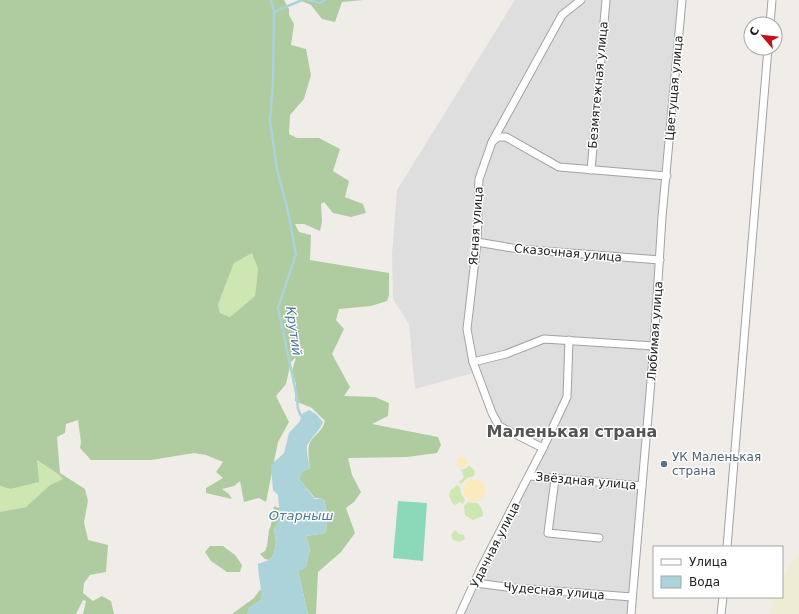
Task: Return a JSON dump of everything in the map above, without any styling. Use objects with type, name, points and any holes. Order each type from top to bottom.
[{"type":"street","name":"Ясная улица","points":[[543,448],[499,426],[492,412],[473,362],[467,329],[477,242],[479,179],[492,142],[562,15],[581,0]]},
{"type":"street","name":"Безмятежная улица","points":[[591,170],[606,0]]},
{"type":"street","name":"Цветущая улица","points":[[667,176],[682,0]]},
{"type":"street","points":[[771,16],[772,0]]},
{"type":"street","points":[[727,546],[767,56]]},
{"type":"street","points":[[492,142],[498,137],[506,137],[559,167],[667,176]]},
{"type":"street","name":"Любимая улица","points":[[631,614],[654,346],[662,217],[667,176]]},
{"type":"street","name":"Сказочная улица","points":[[477,242],[518,250],[660,260]]},
{"type":"street","points":[[473,362],[506,354],[544,339],[654,346]]},
{"type":"street","name":"Удачная улица","points":[[460,614],[476,583],[481,568],[530,476],[567,397],[569,340]]},
{"type":"street","name":"Звёздная улица","points":[[530,476],[642,486]]},
{"type":"street","points":[[555,479],[548,533],[599,538]]},
{"type":"street","name":"Чудесная улица","points":[[476,583],[632,597]]},
{"type":"street","points":[[721,614],[723,598]]},
{"type":"shaded area","points":[[515,0],[685,0],[670,179],[644,432],[631,614],[457,614],[542,442],[499,428],[473,373],[415,389],[409,324],[393,299],[392,254],[397,190]]},
{"type":"green space","points":[[0,0],[284,0],[294,24],[291,45],[306,49],[311,75],[304,99],[290,115],[289,134],[297,138],[319,138],[340,149],[333,171],[349,181],[345,197],[363,204],[366,213],[351,217],[333,213],[324,202],[321,204],[322,222],[320,231],[304,224],[295,224],[299,232],[311,235],[310,260],[389,273],[389,295],[387,301],[371,306],[339,309],[336,320],[344,329],[332,354],[350,387],[344,396],[375,397],[389,403],[388,416],[372,424],[438,437],[441,445],[437,453],[407,457],[348,458],[352,475],[361,492],[354,502],[346,508],[355,533],[341,552],[318,572],[316,614],[308,614],[298,571],[306,567],[310,549],[306,536],[326,533],[327,513],[324,499],[315,498],[299,479],[302,472],[310,468],[308,451],[309,445],[322,428],[325,421],[312,408],[295,401],[296,384],[292,371],[296,357],[291,362],[286,384],[276,396],[289,422],[278,442],[266,502],[259,498],[244,502],[240,481],[234,486],[222,489],[229,494],[232,499],[206,493],[206,488],[223,478],[216,472],[223,462],[206,455],[194,453],[151,460],[91,460],[80,448],[81,442],[78,420],[66,424],[65,433],[57,437],[60,473],[85,489],[88,501],[84,522],[88,540],[108,545],[106,572],[90,575],[84,583],[83,593],[93,601],[102,596],[111,601],[114,614],[83,614],[86,601],[83,600],[76,614],[0,614],[0,512],[26,507],[50,485],[63,479],[37,460],[39,482],[10,489],[0,486]],"holes":[[[252,253],[258,269],[255,296],[230,317],[220,313],[218,304],[234,263]]]},
{"type":"green space","points":[[299,0],[364,0],[342,2],[335,22],[322,19],[311,5]]},
{"type":"green space","points":[[252,252],[258,269],[255,296],[230,317],[220,313],[218,303],[234,263]]},
{"type":"green space","points":[[37,460],[63,479],[50,485],[26,507],[0,512],[0,486],[10,489]]},
{"type":"green space","points":[[469,465],[475,471],[474,476],[467,478],[461,484],[459,482],[464,477],[461,470],[467,468]]},
{"type":"green space","points":[[457,485],[460,487],[461,493],[465,500],[463,504],[460,502],[455,505],[452,503],[449,495],[451,490]]},
{"type":"green space","points":[[398,501],[427,503],[423,561],[393,558]]},
{"type":"green space","points":[[468,502],[478,503],[482,509],[483,516],[473,520],[465,515],[464,506]]},
{"type":"green space","points":[[274,506],[279,508],[280,519],[274,529],[276,542],[274,554],[269,560],[265,559],[260,554],[265,551],[267,546]]},
{"type":"green space","points":[[455,530],[459,534],[464,535],[465,539],[460,542],[453,540],[451,535]]},
{"type":"green space","points":[[210,546],[223,546],[235,555],[242,565],[240,572],[227,572],[211,561],[205,552]]},
{"type":"green space","points":[[799,553],[799,614],[769,614],[774,598],[783,598],[783,579],[787,570]]},
{"type":"green space","points":[[262,589],[261,600],[250,607],[247,614],[232,614],[254,598]]},
{"type":"sand","points":[[460,457],[464,457],[466,458],[466,466],[460,467],[457,464],[457,460]]},
{"type":"sand","points":[[474,479],[482,482],[485,490],[482,498],[474,501],[466,498],[463,490],[466,482]]},
{"type":"water","name":"Отарныш","points":[[309,410],[316,414],[323,422],[307,446],[310,468],[302,472],[299,479],[315,499],[324,499],[327,513],[326,533],[306,536],[310,549],[306,568],[298,571],[308,614],[247,614],[250,607],[261,600],[258,564],[269,560],[274,554],[276,542],[274,529],[280,518],[278,495],[273,490],[271,465],[284,453],[289,433],[300,421],[302,414]]},
{"type":"waterway","points":[[271,0],[274,12]]},
{"type":"waterway","name":"Крутий","points":[[302,0],[274,12],[273,83],[270,120],[277,170],[287,207],[296,254],[278,308],[297,397],[298,409],[302,418]]},
{"type":"waterway","name":"Крутий","points":[[308,0],[320,3],[325,0]]},
{"type":"place","name":"УК Маленькая страна","points":[[664,464]]},
{"type":"district","name":"Маленькая страна","points":[[572,431]]}]
